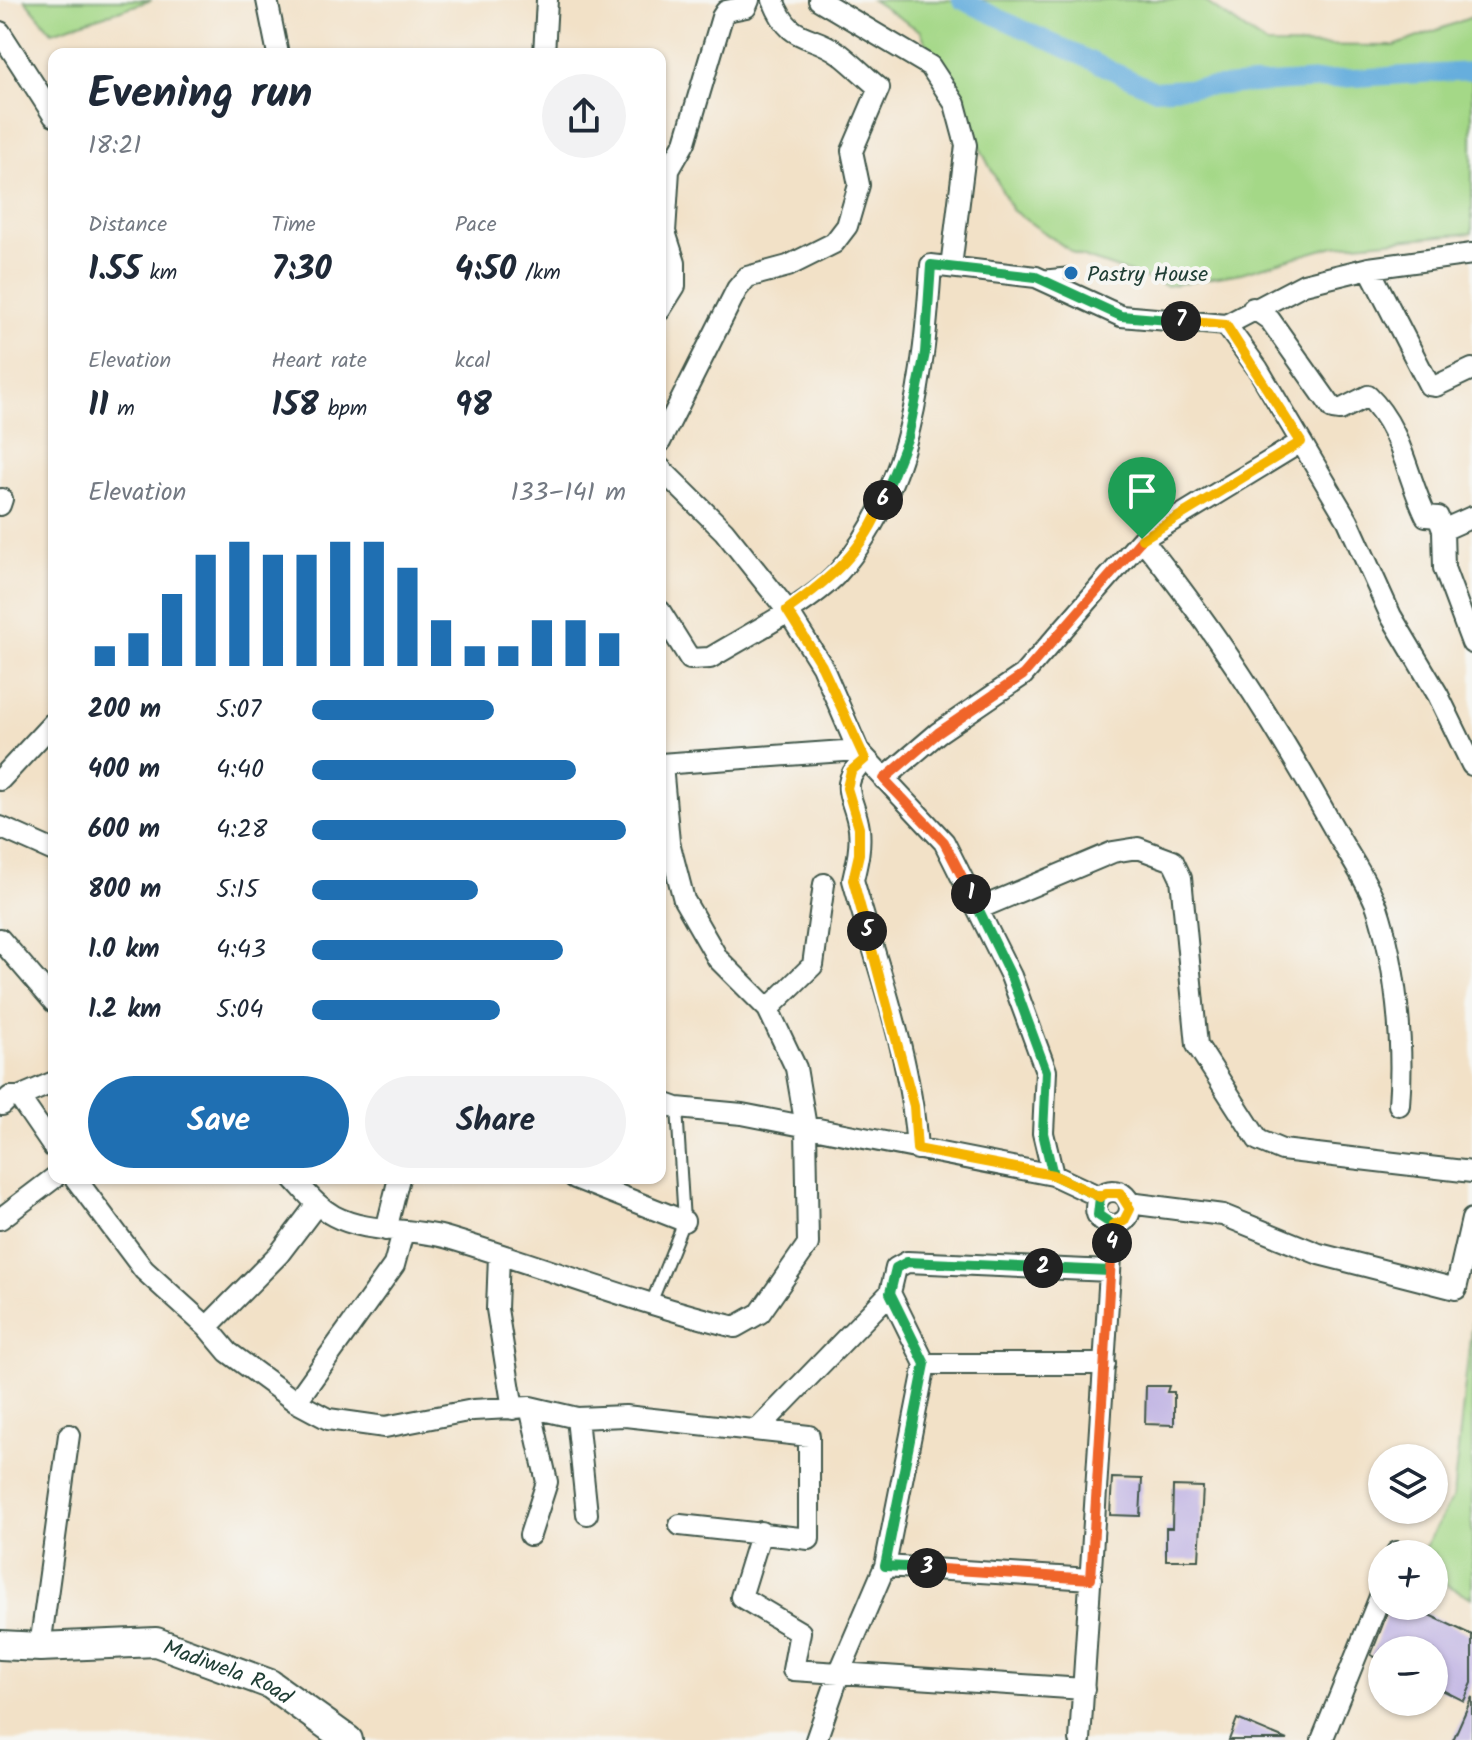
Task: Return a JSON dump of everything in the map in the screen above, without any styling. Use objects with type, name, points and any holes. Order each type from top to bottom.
[{"type":"main road","name":"Madiwela Road","points":[[0,1645],[40,1647],[156,1642],[270,1684],[348,1740]]},
{"type":"street","points":[[267,0],[277,48]]},
{"type":"street","points":[[544,48],[547,0]]},
{"type":"street","points":[[666,216],[669,170],[685,142],[722,17],[726,11],[746,7],[749,0]]},
{"type":"street","points":[[666,430],[737,289],[747,277],[788,266],[834,243],[847,226],[859,185],[852,151],[879,88],[837,52],[799,37],[780,17],[773,0]]},
{"type":"street","points":[[819,0],[930,66],[955,104],[966,145],[951,267]]},
{"type":"street","points":[[0,32],[48,107]]},
{"type":"street","points":[[666,235],[675,263],[675,286],[666,300]]},
{"type":"street","points":[[666,621],[690,659],[710,658],[787,610],[835,575],[876,520],[908,437],[925,353],[931,265],[1036,277],[1121,316],[1226,325],[1253,308],[1304,284],[1369,268],[1472,254]]},
{"type":"street","points":[[1369,268],[1429,385],[1436,386],[1472,369]]},
{"type":"street","points":[[1253,308],[1270,320],[1333,409],[1340,410],[1368,396],[1383,411],[1399,440],[1414,491],[1426,516],[1438,517],[1443,530],[1444,568],[1472,643]]},
{"type":"street","points":[[1226,325],[1348,521],[1391,616],[1438,695],[1472,765]]},
{"type":"street","points":[[884,779],[938,733],[1023,675],[1142,539],[1301,442]]},
{"type":"street","points":[[666,474],[724,531],[787,610],[822,666],[862,755],[944,842],[1011,976],[1046,1071],[1043,1133],[1053,1175]]},
{"type":"street","points":[[1443,530],[1472,517]]},
{"type":"street","points":[[1142,539],[1187,595],[1212,633],[1317,798],[1376,903],[1390,953],[1401,1079],[1399,1105]]},
{"type":"street","points":[[0,780],[48,728]]},
{"type":"street","points":[[666,765],[862,755]]},
{"type":"street","points":[[862,755],[851,771],[847,788],[859,828],[859,854],[853,880],[905,1067],[914,1106],[917,1149]]},
{"type":"street","points":[[299,1184],[317,1204],[335,1217],[395,1231],[443,1236],[650,1306],[735,1327],[760,1313],[808,1244],[806,1127],[796,1068],[768,1009],[718,959],[684,900],[669,842],[666,813]]},
{"type":"street","points":[[0,827],[48,848]]},
{"type":"street","points":[[978,909],[1113,852],[1138,848],[1173,861],[1181,878],[1197,1045],[1258,1140],[1282,1150],[1472,1172]]},
{"type":"street","points":[[768,1009],[813,965],[824,884]]},
{"type":"street","points":[[0,939],[48,995]]},
{"type":"street","points":[[48,1084],[5,1102],[48,1142]]},
{"type":"street","points":[[669,1105],[742,1114],[1053,1175],[1100,1197]]},
{"type":"street","points":[[0,1219],[48,1183]]},
{"type":"street","points":[[80,1184],[144,1270],[207,1327],[228,1352],[296,1402],[328,1419],[385,1427],[473,1410],[522,1408],[577,1418],[625,1416],[809,1436],[809,1539],[680,1525]]},
{"type":"street","points":[[296,1402],[394,1265],[399,1184]]},
{"type":"street","points":[[590,1184],[684,1221]]},
{"type":"street","points":[[1113,1225],[1098,1215],[1100,1197],[1106,1193],[1120,1193],[1129,1203],[1223,1215],[1319,1254],[1456,1289],[1472,1219]]},
{"type":"street","points":[[1113,1225],[1124,1221],[1129,1203]]},
{"type":"street","points":[[207,1327],[279,1254],[317,1204]]},
{"type":"street","points":[[1080,1740],[1113,1225]]},
{"type":"street","points":[[499,1255],[497,1309],[522,1408],[547,1482],[530,1535]]},
{"type":"street","points":[[758,1429],[890,1293],[896,1268],[907,1262],[1110,1271]]},
{"type":"street","points":[[816,1740],[840,1671],[885,1566],[925,1364],[890,1293]]},
{"type":"street","points":[[925,1364],[1105,1364]]},
{"type":"street","points":[[577,1418],[587,1514]]},
{"type":"street","points":[[40,1647],[69,1435]]},
{"type":"street","points":[[761,1532],[741,1597],[800,1632],[793,1670],[1084,1689]]},
{"type":"street","points":[[885,1566],[1091,1579]]},
{"type":"street","points":[[1322,1740],[1371,1620]]},
{"type":"lane","points":[[1036,277],[1071,273]]},
{"type":"lane","points":[[650,1306],[684,1221],[669,1105]]},
{"type":"green space","points":[[25,0],[152,0],[52,32]]},
{"type":"green space","points":[[872,0],[1203,0],[1267,45],[1394,46],[1472,17],[1472,233],[1334,246],[1241,273],[1167,286],[1075,254],[1012,210],[920,31]]},
{"type":"green space","points":[[1472,1318],[1472,1598],[1448,1585],[1448,1540],[1429,1540],[1438,1524],[1448,1524],[1448,1506],[1453,1497]]},
{"type":"building","points":[[1146,1386],[1169,1386],[1167,1392],[1174,1392],[1174,1425],[1145,1424]]},
{"type":"building","points":[[1112,1478],[1142,1479],[1140,1516],[1110,1515]]},
{"type":"building","points":[[1173,1486],[1203,1487],[1199,1560],[1166,1560],[1166,1528],[1172,1528]]},
{"type":"building","points":[[1385,1620],[1440,1620],[1472,1635],[1472,1683],[1464,1701],[1448,1693],[1448,1636],[1378,1636]]},
{"type":"building","points":[[1472,1697],[1472,1740],[1453,1740]]},
{"type":"building","points":[[1237,1719],[1287,1740],[1229,1740]]},
{"type":"waterway","points":[[961,0],[1154,90],[1472,71]]},
{"type":"place","name":"Pastry House","points":[[1071,273]]},
{"type":"route","points":[[1142,539],[1023,675],[938,733],[884,779],[944,842],[1011,976],[1046,1071],[1043,1133],[1053,1175],[1100,1197],[1096,1208],[1098,1215],[1101,1220],[1113,1225],[1110,1271],[907,1262],[896,1268],[890,1293],[925,1364],[885,1566],[1091,1579],[1113,1225],[1124,1221],[1130,1209],[1126,1197],[1113,1191],[1100,1197],[1053,1175],[917,1149],[914,1106],[899,1041],[853,880],[859,854],[859,828],[847,788],[851,771],[865,759],[858,750],[822,666],[787,610],[835,575],[876,520],[908,437],[925,353],[931,265],[1036,277],[1121,316],[1226,325],[1258,369],[1301,442],[1142,539]]}]
